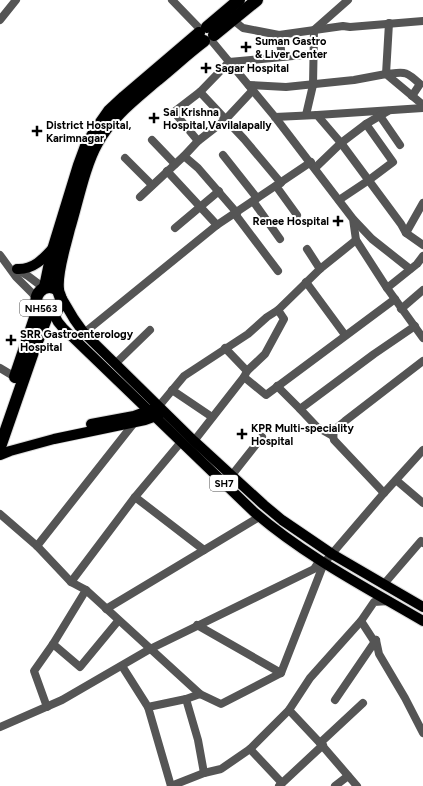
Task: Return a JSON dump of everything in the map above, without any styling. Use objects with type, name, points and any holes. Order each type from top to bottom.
[{"type":"highway","name":"NH563","points":[[44,300],[60,306],[60,265],[64,247],[89,164],[96,144],[103,133],[111,121],[206,34],[239,0]]},
{"type":"highway","name":"NH563","points":[[0,448],[33,352],[53,248],[86,146],[109,111],[124,97],[206,34],[233,20],[257,0]]},
{"type":"highway","name":"NH563","points":[[0,423],[15,377],[44,300],[51,287],[60,293]]},
{"type":"main road","points":[[17,269],[24,269],[34,266],[40,262],[53,248]]},
{"type":"main road","name":"SH7","points":[[60,293],[74,319],[84,333],[194,441],[282,520],[332,554],[422,604]]},
{"type":"main road","name":"SH7","points":[[44,300],[62,328],[273,529],[322,562],[423,621]]},
{"type":"main road","points":[[0,456],[10,451],[54,439],[134,423],[161,409]]},
{"type":"main road","points":[[0,448],[71,428],[152,414]]},
{"type":"street","points":[[0,20],[16,0]]},
{"type":"street","points":[[172,0],[206,34],[276,117],[353,219],[372,239],[410,269]]},
{"type":"street","points":[[306,115],[313,85],[314,30],[348,0]]},
{"type":"street","points":[[233,20],[243,28],[279,35],[314,30],[423,21]]},
{"type":"street","points":[[386,74],[389,23]]},
{"type":"street","points":[[279,35],[282,57]]},
{"type":"street","points":[[198,141],[174,112],[200,92],[229,62],[314,54]]},
{"type":"street","points":[[251,87],[286,88],[354,80],[401,72],[409,74],[420,84],[412,96]]},
{"type":"street","points":[[386,74],[423,105]]},
{"type":"street","points":[[140,197],[198,141],[225,120],[251,87]]},
{"type":"street","points":[[200,92],[244,139],[279,184],[297,216]]},
{"type":"street","points":[[276,117],[423,108]]},
{"type":"street","points":[[84,333],[217,225],[279,184],[313,165],[366,124],[389,110]]},
{"type":"street","points":[[317,115],[341,143],[402,224],[406,232],[423,245]]},
{"type":"street","points":[[380,116],[400,145]]},
{"type":"street","points":[[339,200],[393,162],[366,124]]},
{"type":"street","points":[[152,140],[175,164]]},
{"type":"street","points":[[223,155],[255,199],[280,239]]},
{"type":"street","points":[[184,156],[220,191],[278,271]]},
{"type":"street","points":[[125,158],[152,185]]},
{"type":"street","points":[[167,171],[217,225]]},
{"type":"street","points":[[175,228],[220,191]]},
{"type":"street","points":[[406,232],[423,203]]},
{"type":"street","points":[[353,219],[356,240],[386,288],[423,338]]},
{"type":"street","points":[[161,409],[172,390],[184,376],[248,334],[267,317],[278,310],[320,269],[356,240]]},
{"type":"street","points":[[307,249],[320,269]]},
{"type":"street","points":[[0,255],[16,277],[44,300]]},
{"type":"street","points":[[386,288],[417,264],[423,256]]},
{"type":"street","points":[[7,263],[28,276],[44,300]]},
{"type":"street","points":[[306,282],[345,335]]},
{"type":"street","points":[[401,309],[423,290]]},
{"type":"street","points":[[225,348],[246,374],[266,395],[395,299]]},
{"type":"street","points":[[194,441],[246,374],[265,354],[284,319],[278,310]]},
{"type":"street","points":[[300,409],[374,354],[415,326]]},
{"type":"street","points":[[115,364],[150,330]]},
{"type":"street","points":[[384,493],[334,440],[334,430],[423,361]]},
{"type":"street","points":[[0,368],[15,377]]},
{"type":"street","points":[[277,386],[317,427],[333,436]]},
{"type":"street","points":[[172,390],[212,417]]},
{"type":"street","points":[[37,546],[134,423]]},
{"type":"street","points":[[232,475],[262,437]]},
{"type":"street","points":[[72,582],[136,497],[181,442]]},
{"type":"street","points":[[0,727],[47,707],[150,649],[314,569],[332,554],[423,450]]},
{"type":"street","points":[[396,480],[423,503]]},
{"type":"street","points":[[136,497],[204,550]]},
{"type":"street","points":[[0,514],[37,546],[72,582],[86,590],[118,621],[200,694],[221,704],[281,673],[322,562]]},
{"type":"street","points":[[106,609],[259,517]]},
{"type":"street","points":[[384,584],[422,540]]},
{"type":"street","points":[[47,707],[34,671],[53,644],[86,590]]},
{"type":"street","points":[[122,666],[148,707],[171,786],[204,773],[221,769],[250,749],[288,710],[310,678],[361,621],[374,602],[389,601]]},
{"type":"street","points":[[53,644],[80,667],[118,621]]},
{"type":"street","points":[[361,621],[374,640],[376,640],[379,654],[422,728]]},
{"type":"street","points":[[197,625],[281,673]]},
{"type":"street","points":[[335,700],[376,640]]},
{"type":"street","points":[[148,707],[186,699],[200,694]]},
{"type":"street","points":[[186,699],[198,740],[204,773]]},
{"type":"street","points":[[250,749],[280,785],[363,703]]},
{"type":"street","points":[[288,710],[321,744],[357,786]]},
{"type":"street","points":[[335,786],[348,776]]},
{"type":"place","name":"Suman Gastro & Liver Center","points":[[246,47]]},
{"type":"place","name":"Sagar Hospital","points":[[206,68]]},
{"type":"place","name":"Sai Krishna Hospital,Vavilalapally","points":[[154,118]]},
{"type":"place","name":"District Hospital, Karimnagar","points":[[37,131]]},
{"type":"place","name":"Renee Hospital","points":[[338,221]]},
{"type":"place","name":"SRR Gastroenterology Hospital","points":[[11,340]]},
{"type":"place","name":"KPR Multi-speciality Hospital","points":[[242,434]]}]
